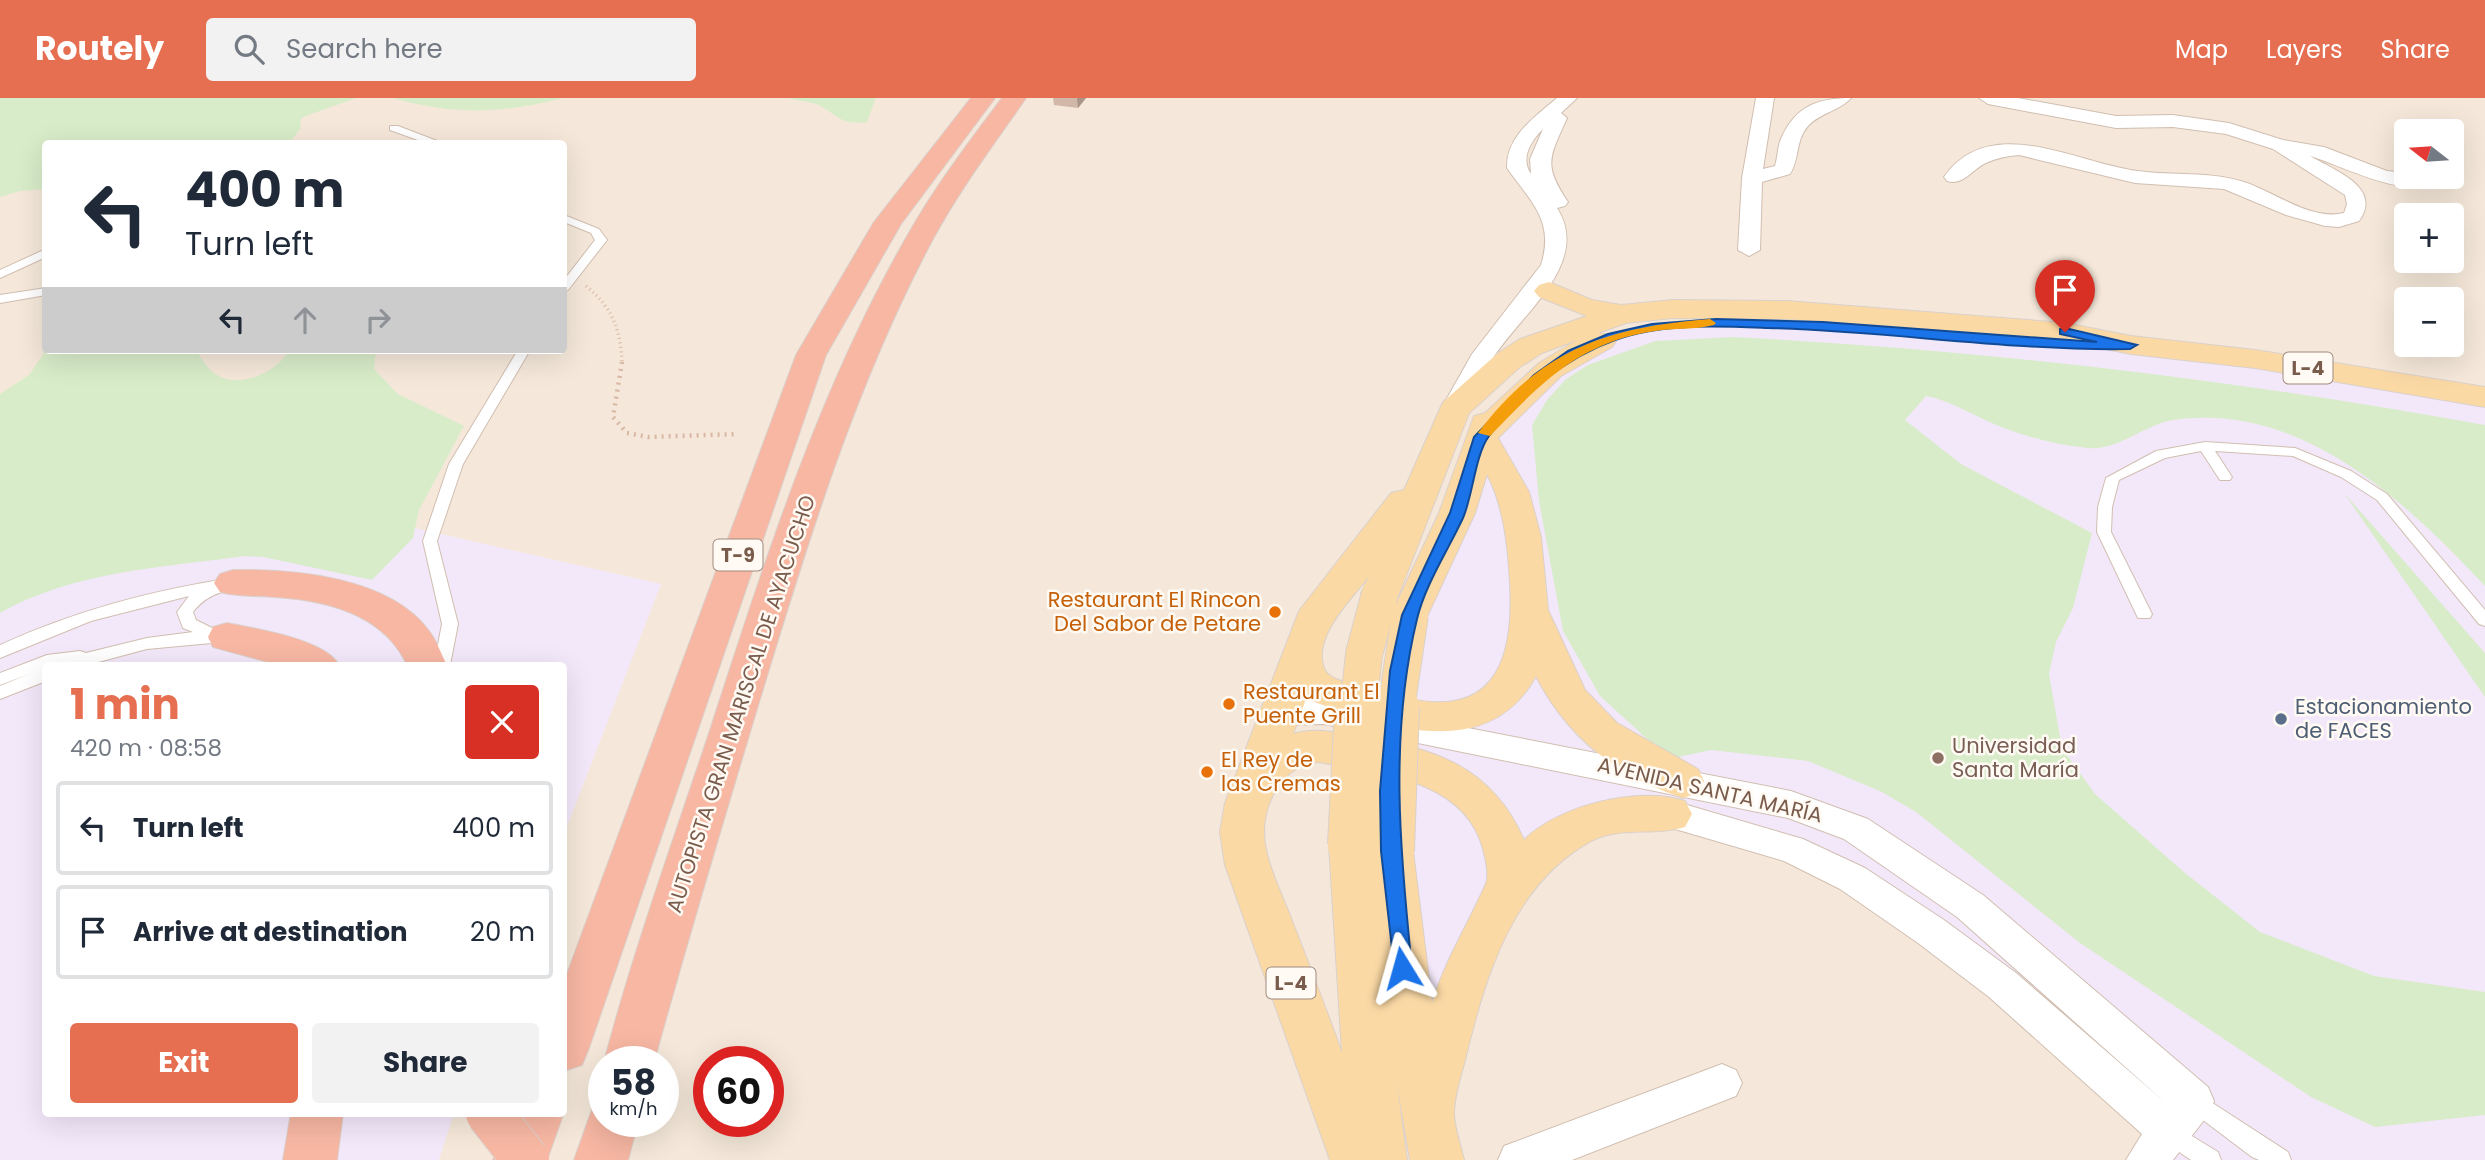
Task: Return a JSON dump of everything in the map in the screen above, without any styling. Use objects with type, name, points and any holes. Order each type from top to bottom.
[{"type":"highway","name":"T-9","points":[[567,1040],[811,355],[888,222],[984,98]]},
{"type":"highway","name":"AUTOPISTA GRAN MARISCAL DE AYACUCHO","points":[[634,1046],[787,546],[855,374],[919,236],[1013,98]]},
{"type":"highway","points":[[233,583],[306,585],[361,602],[403,627],[424,653],[426,662]]},
{"type":"highway","points":[[227,637],[271,646],[312,662]]},
{"type":"highway","points":[[310,1160],[316,1117]]},
{"type":"highway","points":[[492,1117],[526,1160]]},
{"type":"highway","points":[[520,1160],[536,1117]]},
{"type":"highway","points":[[601,1160],[608,1137]]},
{"type":"main road","points":[[1549,291],[1584,307],[1622,314]]},
{"type":"main road","name":"L-4","points":[[1380,1160],[1361,988],[1371,848],[1389,791],[1399,671],[1395,605],[1433,464],[1454,409],[1509,360],[1556,335],[1622,314],[1673,309],[1787,310],[2065,332],[2130,345],[2255,359],[2485,397]]},
{"type":"main road","name":"L-4","points":[[1395,605],[1457,513],[1481,437],[1538,377],[1572,354],[1612,337],[1652,327],[1716,322],[1823,325],[2074,346],[2130,345]]},
{"type":"main road","points":[[1303,646],[1303,670],[1316,688],[1434,719],[1476,708],[1508,690],[1520,672],[1527,651],[1530,606],[1524,550],[1512,492],[1481,437],[1509,360]]},
{"type":"main road","name":"L-4","points":[[1357,1160],[1248,865],[1242,832],[1247,803],[1318,611],[1350,575],[1433,464]]},
{"type":"main road","points":[[1530,606],[1568,702],[1677,798]]},
{"type":"main road","name":"L-4","points":[[1247,803],[1268,765],[1282,754],[1318,746],[1425,767],[1455,781],[1487,812],[1510,860],[1509,886],[1464,978],[1444,1040],[1429,1110]]},
{"type":"main road","points":[[1509,886],[1544,849],[1579,827],[1677,798]]},
{"type":"main road","name":"L-4","points":[[1371,848],[1408,1010],[1437,1160]]},
{"type":"street","points":[[1749,250],[1752,178],[1765,98]]},
{"type":"street","points":[[1752,178],[1783,170],[1793,135],[1802,122],[1824,105],[1842,98]]},
{"type":"street","points":[[1988,98],[2116,122],[2173,121],[2218,127],[2280,145],[2317,151],[2384,177],[2394,178]]},
{"type":"street","points":[[1509,360],[1571,259],[1576,242],[1567,214],[1547,187],[1541,170],[1542,146],[1558,121],[1563,103]]},
{"type":"street","points":[[1454,409],[1480,359],[1552,266],[1558,250],[1560,239],[1552,216],[1517,168],[1515,160],[1527,136],[1563,103]]},
{"type":"street","points":[[1954,177],[1967,163],[1978,158],[2003,151],[2034,150],[2062,155],[2126,176],[2232,184],[2322,219],[2338,221],[2352,217],[2358,206],[2358,199],[2352,191],[2280,145]]},
{"type":"street","name":"AVENIDA SANTA MARÍA","points":[[1279,713],[1324,712],[1677,798],[1825,815],[1889,848],[1970,906],[2194,1101]]},
{"type":"street","points":[[1279,713],[1318,729]]},
{"type":"street","name":"AVENIDA SANTA MARÍA","points":[[1677,798],[1808,855],[1849,877],[1921,924],[1996,979],[2083,1052],[2158,1146]]},
{"type":"street","points":[[1519,1160],[1722,1083]]},
{"type":"street","points":[[2158,1146],[2194,1101]]},
{"type":"lane","points":[[394,128],[428,140]]},
{"type":"lane","points":[[567,219],[596,231],[601,240],[567,282]]},
{"type":"lane","points":[[0,274],[42,254]]},
{"type":"lane","points":[[0,299],[42,292]]},
{"type":"lane","points":[[443,662],[450,624],[430,541],[456,464],[522,354]]},
{"type":"lane","points":[[2205,446],[2225,477]]},
{"type":"lane","points":[[2144,614],[2104,531],[2105,507],[2113,478],[2161,454],[2205,446],[2295,452],[2346,474],[2382,496],[2485,620]]},
{"type":"lane","points":[[0,652],[77,618],[135,600],[233,583]]},
{"type":"lane","points":[[227,637],[193,628],[184,612],[189,604],[202,594],[233,583]]},
{"type":"lane","points":[[0,661],[135,600]]},
{"type":"lane","points":[[78,662],[152,643],[200,637],[227,637]]},
{"type":"lane","points":[[44,662],[96,656]]},
{"type":"lane","points":[[0,678],[42,663]]},
{"type":"lane","points":[[0,694],[42,676]]},
{"type":"lane","name":"AVENIDA SANTA MARÍA","points":[[2194,1101],[2260,1149],[2280,1160]]},
{"type":"lane","name":"AVENIDA SANTA MARÍA","points":[[2158,1146],[2210,1160]]},
{"type":"path","points":[[571,276],[601,295],[615,319],[624,352],[622,384],[613,417],[626,433],[648,437],[738,434]]},
{"type":"shaded area","points":[[0,98],[2485,98],[2485,1160],[0,1160]]},
{"type":"shaded area","name":"Universidad Santa María","points":[[1716,322],[1823,325],[2074,346],[2131,345],[2485,397],[2485,1160],[2147,1160],[2169,1133],[1849,877],[1670,814],[1566,834],[1454,1008],[1408,1010],[1393,725],[1481,437],[1612,337],[1652,327]]},
{"type":"shaded area","points":[[318,506],[661,584],[567,826],[567,662],[42,662],[42,1117],[453,1117],[439,1160],[0,1160],[0,524]]},
{"type":"green space","points":[[0,98],[356,98],[303,117],[301,128],[291,140],[42,140],[42,189],[20,191],[0,197]]},
{"type":"green space","points":[[393,98],[562,98],[498,110],[457,110]]},
{"type":"green space","points":[[788,98],[876,98],[867,122],[858,123],[839,118],[816,104]]},
{"type":"green space","points":[[1734,337],[1923,350],[2111,369],[2298,394],[2485,425],[2485,586],[2421,522],[2385,491],[2347,464],[2307,442],[2264,426],[2220,418],[2173,420],[2110,446],[2087,448],[2022,434],[1926,396],[1905,420],[1961,464],[2092,533],[2073,608],[2056,642],[2049,674],[2062,748],[2095,794],[2185,873],[2260,932],[2374,976],[2485,992],[2485,1115],[2375,1127],[2311,1097],[2080,943],[1916,812],[1882,792],[1808,761],[1711,750],[1669,759],[1600,696],[1563,631],[1539,501],[1532,425],[1547,400],[1566,379],[1588,365],[1655,341]]},
{"type":"green space","points":[[43,354],[199,354],[214,373],[236,380],[247,379],[267,371],[286,354],[376,354],[374,369],[398,394],[464,426],[419,510],[413,538],[372,580],[263,557],[244,556],[150,568],[88,580],[28,599],[0,613],[0,394],[29,375]]},
{"type":"green space","points":[[2344,493],[2485,653],[2485,697]]},
{"type":"slow traffic","points":[[1485,433],[1538,377],[1590,345],[1652,327],[1710,323]]},
{"type":"place","name":"Restaurant El Rincon Del Sabor de Petare","points":[[1275,612]]},
{"type":"place","name":"Restaurant El Puente Grill","points":[[1229,704]]},
{"type":"place","name":"Estacionamiento de FACES","points":[[2281,719]]},
{"type":"place","name":"Universidad Santa María","points":[[1938,758]]},
{"type":"place","name":"El Rey de las Cremas","points":[[1207,772]]},
{"type":"route","points":[[1402,968],[1396,927],[1389,791],[1399,671],[1409,615],[1457,513],[1481,437],[1538,377],[1572,354],[1612,337],[1652,327],[1716,322],[1823,325],[2074,346],[2130,345],[2065,332]]}]
